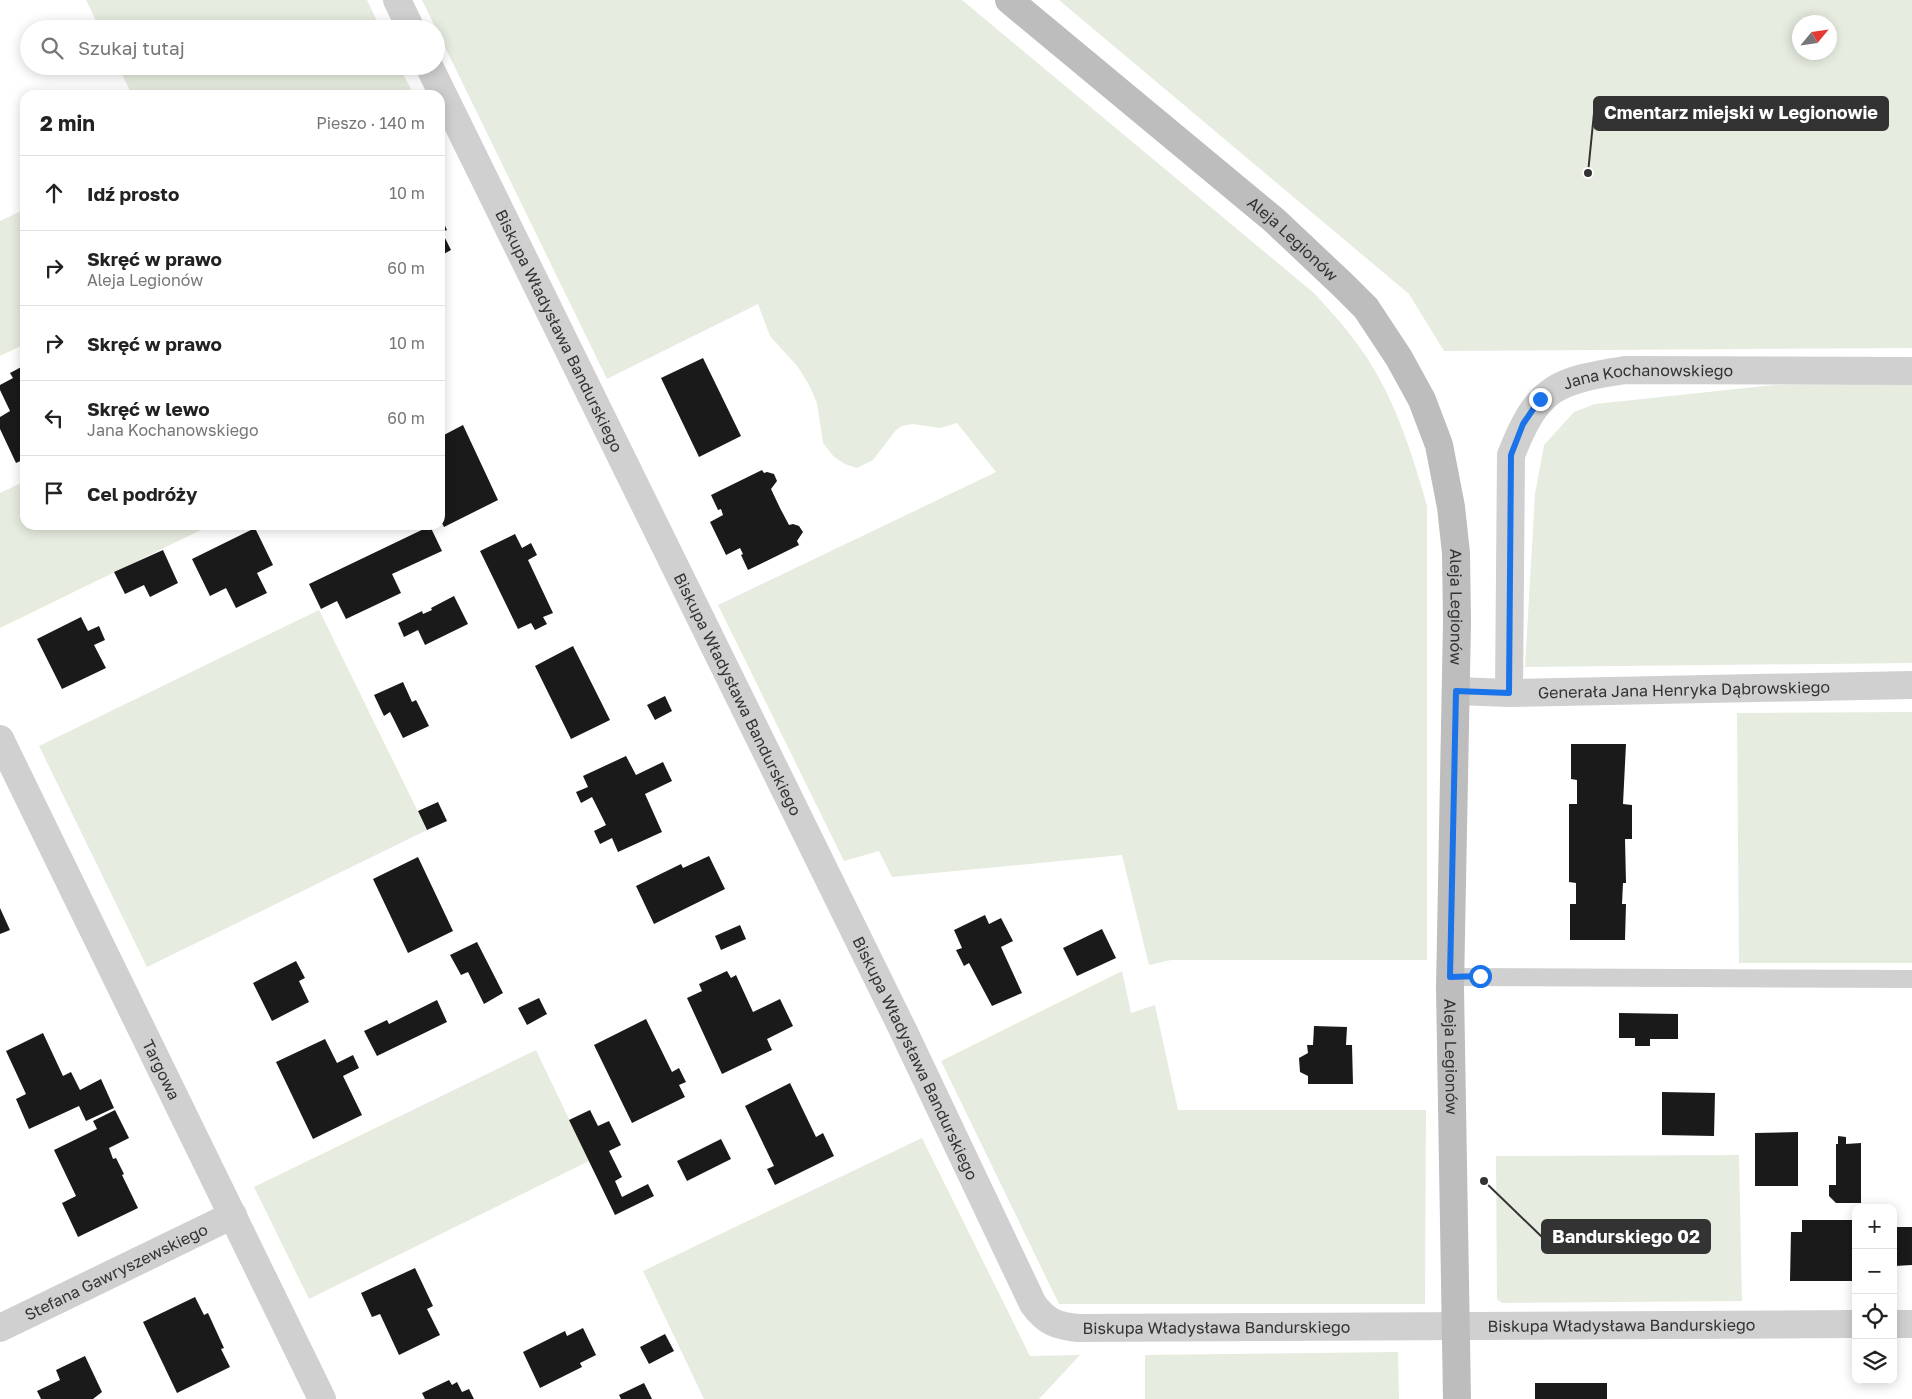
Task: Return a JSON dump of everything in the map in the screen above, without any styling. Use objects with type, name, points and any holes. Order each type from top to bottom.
[{"type":"street","points":[[397,0],[407,20]]},
{"type":"street","name":"Aleja Legionów","points":[[1009,0],[1282,226],[1344,286],[1384,333],[1422,400],[1439,444],[1444,466],[1456,553],[1456,691],[1450,977],[1456,1399]]},
{"type":"street","name":"Biskupa Władysława Bandurskiego","points":[[433,75],[441,90]]},
{"type":"street","name":"Biskupa Władysława Bandurskiego","points":[[445,99],[898,1021],[1030,1298],[1040,1314],[1050,1322],[1060,1326],[1078,1328],[1852,1324]]},
{"type":"street","name":"Jana Kochanowskiego","points":[[1509,693],[1511,455],[1523,424],[1540,399],[1548,392],[1583,377],[1625,370],[1912,371]]},
{"type":"street","name":"Generała Jana Henryka Dąbrowskiego","points":[[1456,691],[1509,693],[1912,684]]},
{"type":"street","name":"Targowa","points":[[0,739],[322,1399]]},
{"type":"street","name":"Stefana Gawryszewskiego","points":[[0,1328],[233,1215]]},
{"type":"street","points":[[1897,1324],[1912,1324]]},
{"type":"lane","points":[[1450,977],[1912,979]]},
{"type":"shaded area","points":[[86,0],[367,0],[377,20],[96,20]]},
{"type":"shaded area","points":[[422,0],[962,0],[1315,294],[1350,335],[1380,379],[1407,441],[1427,506],[1427,960],[1171,960],[1149,965],[1122,855],[892,877],[879,851],[844,861],[718,605],[996,472],[957,423],[940,428],[913,424],[902,426],[896,430],[873,460],[857,468],[845,464],[834,457],[823,443],[817,403],[809,385],[798,367],[770,336],[758,304],[607,379],[445,47],[445,20],[432,20]]},
{"type":"shaded area","points":[[1059,0],[1912,0],[1912,348],[1444,351],[1409,294]]},
{"type":"shaded area","points":[[122,75],[404,75],[411,90],[130,90]]},
{"type":"shaded area","points":[[20,211],[20,346],[0,356],[0,221]]},
{"type":"shaded area","points":[[1912,384],[1912,663],[1525,667],[1535,494],[1544,445],[1574,412],[1595,404],[1774,385]]},
{"type":"shaded area","points":[[20,483],[20,530],[201,530],[0,628],[0,493]]},
{"type":"shaded area","points":[[319,610],[427,830],[147,967],[39,746]]},
{"type":"shaded area","points":[[1912,712],[1912,963],[1739,963],[1737,713]]},
{"type":"shaded area","points":[[1122,971],[1131,1013],[1155,1005],[1178,1110],[1426,1110],[1425,1304],[1059,1304],[941,1061]]},
{"type":"shaded area","points":[[536,1050],[589,1161],[309,1299],[254,1187]]},
{"type":"shaded area","points":[[922,1138],[1030,1356],[1080,1355],[1039,1399],[704,1399],[643,1271]]},
{"type":"shaded area","points":[[1739,1155],[1742,1301],[1502,1303],[1497,1299],[1496,1156]]},
{"type":"shaded area","points":[[1398,1352],[1399,1399],[1145,1399],[1145,1355]]},
{"type":"building","points":[[445,238],[451,250],[445,253]]},
{"type":"building","points":[[703,358],[741,436],[699,457],[661,378]]},
{"type":"building","points":[[20,368],[20,461],[16,463],[0,429],[0,417],[10,411],[0,390],[0,385],[13,378],[10,373]]},
{"type":"building","points":[[463,425],[498,500],[445,526],[445,434]]},
{"type":"building","points":[[762,470],[764,473],[774,474],[777,481],[771,489],[789,525],[799,526],[803,532],[797,541],[799,545],[748,570],[740,548],[726,555],[710,522],[723,515],[721,509],[718,510],[711,495]]},
{"type":"building","points":[[251,530],[256,530],[273,565],[257,573],[267,593],[236,608],[226,588],[210,596],[192,559]]},
{"type":"building","points":[[422,530],[432,530],[442,551],[392,574],[401,593],[346,619],[337,601],[321,609],[309,584]]},
{"type":"building","points":[[515,534],[522,548],[531,543],[537,555],[528,560],[553,613],[543,617],[547,624],[535,630],[531,623],[518,629],[480,551]]},
{"type":"building","points":[[163,550],[178,583],[150,597],[144,585],[125,594],[114,572]]},
{"type":"building","points":[[454,596],[468,624],[425,645],[418,630],[404,637],[398,623],[422,611],[423,614],[432,610],[431,608]]},
{"type":"building","points":[[81,617],[88,631],[99,626],[105,640],[94,645],[106,668],[62,689],[37,639]]},
{"type":"building","points":[[573,646],[610,720],[571,739],[535,666]]},
{"type":"building","points":[[403,682],[412,702],[416,700],[429,726],[403,738],[390,712],[384,716],[374,695]]},
{"type":"building","points":[[665,696],[672,711],[655,720],[647,705]]},
{"type":"building","points":[[1571,744],[1626,744],[1623,804],[1632,805],[1632,839],[1625,839],[1626,883],[1623,883],[1622,904],[1626,904],[1625,940],[1570,940],[1570,904],[1576,904],[1576,883],[1569,882],[1569,804],[1577,804],[1577,780],[1571,779]]},
{"type":"building","points":[[626,756],[636,775],[663,762],[672,781],[645,794],[662,832],[618,852],[612,838],[600,844],[594,831],[606,825],[592,797],[581,803],[576,792],[588,787],[583,776]]},
{"type":"building","points":[[438,802],[447,821],[427,830],[418,811]]},
{"type":"building","points":[[709,856],[725,889],[654,924],[636,886],[681,864],[683,868]]},
{"type":"building","points":[[418,857],[453,931],[408,953],[373,879]]},
{"type":"building","points":[[0,908],[10,930],[0,934]]},
{"type":"building","points":[[985,915],[989,924],[1001,918],[1013,941],[1001,947],[1022,993],[992,1006],[969,963],[964,966],[956,950],[962,948],[954,930]]},
{"type":"building","points":[[740,925],[746,939],[721,950],[715,936]]},
{"type":"building","points":[[1102,929],[1116,958],[1077,976],[1063,948]]},
{"type":"building","points":[[477,942],[503,993],[484,1004],[468,972],[461,975],[450,955]]},
{"type":"building","points":[[296,961],[305,978],[299,981],[309,1002],[272,1021],[253,983]]},
{"type":"building","points":[[727,971],[731,978],[736,975],[753,1012],[780,999],[793,1026],[767,1039],[772,1050],[722,1074],[687,998],[702,991],[699,984]]},
{"type":"building","points":[[539,998],[547,1014],[527,1025],[518,1008]]},
{"type":"building","points":[[437,1000],[447,1022],[377,1056],[364,1031],[387,1020],[389,1024]]},
{"type":"building","points":[[1619,1013],[1678,1014],[1678,1039],[1650,1039],[1650,1046],[1635,1046],[1635,1038],[1619,1038]]},
{"type":"building","points":[[646,1019],[672,1072],[679,1068],[686,1082],[679,1085],[685,1097],[632,1123],[594,1045]]},
{"type":"building","points":[[1314,1026],[1347,1027],[1346,1045],[1352,1045],[1353,1084],[1308,1084],[1308,1076],[1300,1072],[1299,1058],[1308,1053],[1307,1045],[1313,1045]]},
{"type":"building","points":[[43,1033],[63,1076],[71,1072],[80,1090],[101,1079],[114,1108],[86,1121],[79,1106],[29,1129],[16,1099],[26,1094],[6,1051]]},
{"type":"building","points":[[325,1039],[337,1063],[353,1055],[359,1068],[343,1076],[362,1115],[313,1139],[276,1062]]},
{"type":"building","points":[[790,1083],[816,1137],[823,1133],[834,1156],[775,1185],[767,1169],[774,1166],[745,1106]]},
{"type":"building","points":[[1662,1092],[1715,1093],[1714,1136],[1662,1135]]},
{"type":"building","points":[[115,1110],[129,1138],[109,1148],[113,1159],[116,1158],[124,1174],[122,1175],[138,1208],[78,1237],[62,1203],[76,1196],[54,1150],[97,1129],[93,1121]]},
{"type":"building","points":[[590,1110],[598,1126],[609,1121],[621,1145],[609,1151],[622,1177],[615,1181],[622,1197],[648,1184],[654,1196],[615,1215],[569,1120]]},
{"type":"building","points":[[1798,1132],[1798,1186],[1755,1186],[1755,1133]]},
{"type":"building","points":[[1838,1136],[1846,1137],[1846,1144],[1861,1143],[1861,1203],[1836,1203],[1829,1196],[1829,1185],[1836,1185],[1836,1144],[1838,1144]]},
{"type":"building","points":[[721,1139],[731,1159],[687,1181],[677,1161]]},
{"type":"building","points":[[1802,1220],[1852,1220],[1852,1281],[1790,1281],[1791,1232],[1802,1232]]},
{"type":"building","points":[[1897,1227],[1912,1227],[1912,1265],[1897,1266]]},
{"type":"building","points":[[415,1268],[433,1306],[427,1309],[440,1335],[399,1355],[380,1314],[372,1317],[361,1293]]},
{"type":"building","points":[[195,1297],[204,1315],[208,1313],[224,1348],[221,1349],[230,1367],[177,1393],[143,1322]]},
{"type":"building","points":[[583,1328],[596,1355],[580,1363],[582,1367],[540,1388],[523,1352],[565,1331],[567,1336]]},
{"type":"building","points":[[665,1334],[674,1351],[649,1364],[640,1347]]},
{"type":"building","points":[[85,1356],[102,1392],[93,1399],[41,1399],[37,1391],[60,1380],[56,1370]]},
{"type":"building","points":[[449,1380],[452,1385],[457,1382],[462,1392],[469,1389],[474,1399],[425,1399],[422,1393]]},
{"type":"building","points":[[644,1383],[652,1399],[621,1399],[619,1395]]},
{"type":"building","points":[[1535,1383],[1607,1383],[1607,1399],[1535,1399]]},
{"type":"place","name":"Cmentarz miejski w Legionowie","points":[[1588,173]]},
{"type":"place","name":"Bandurskiego 02","points":[[1484,1181]]},
{"type":"route","points":[[1480,976],[1450,977],[1456,691],[1509,693],[1511,455],[1523,424],[1540,399]]}]
